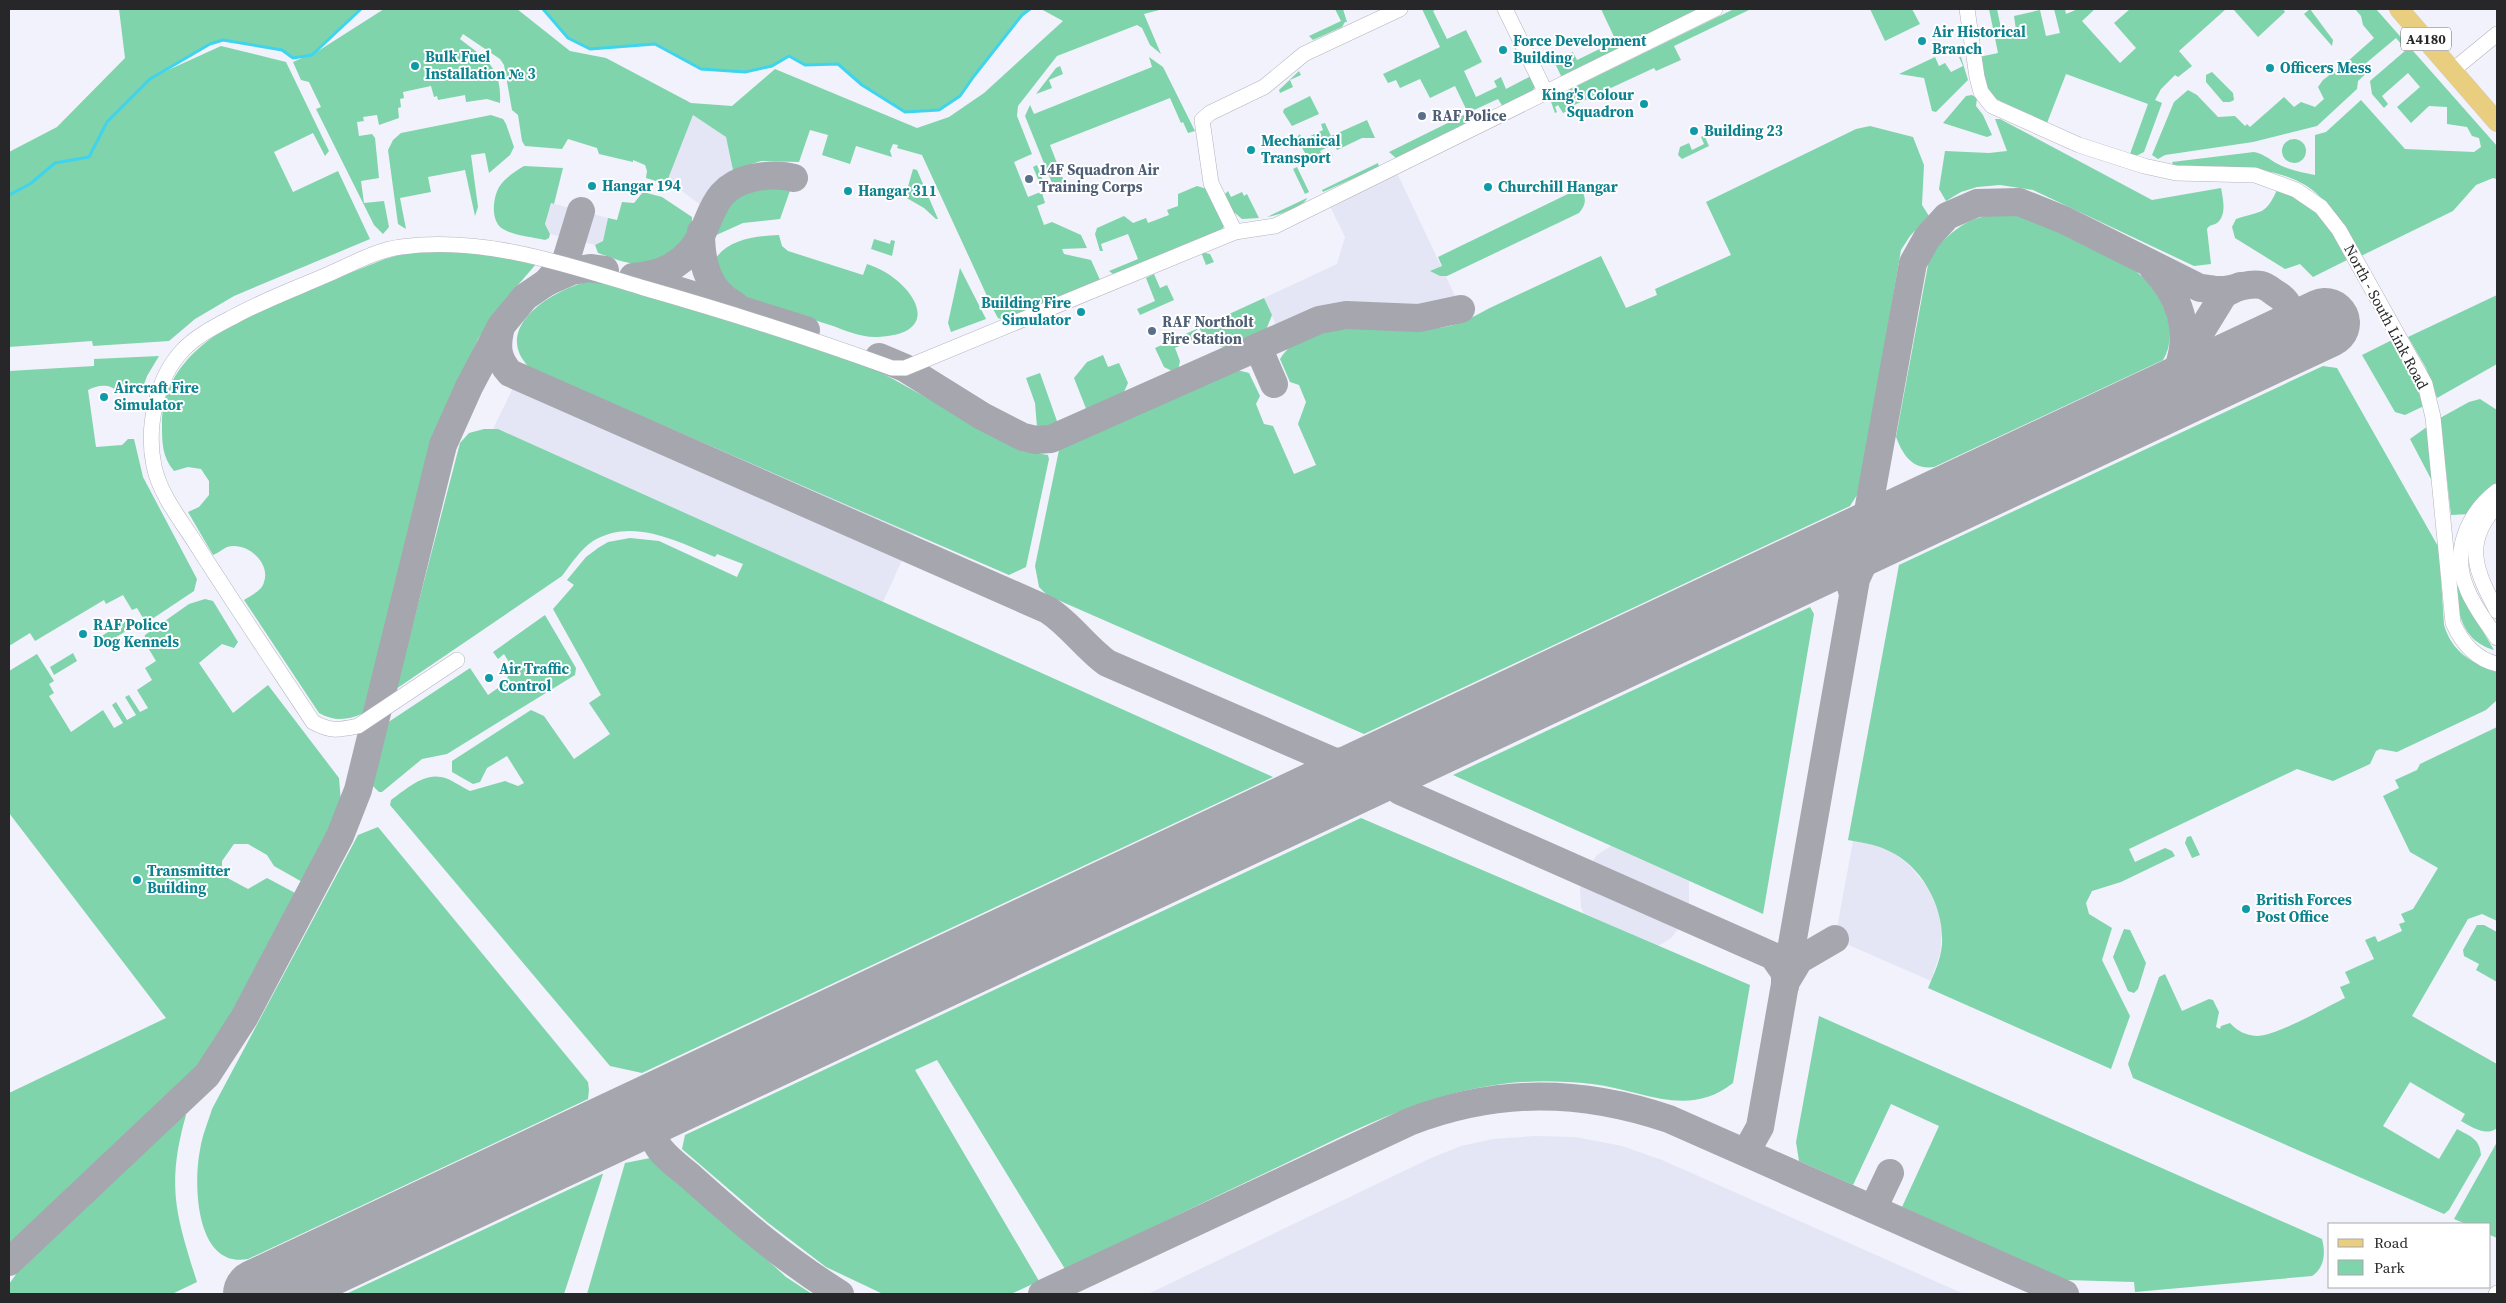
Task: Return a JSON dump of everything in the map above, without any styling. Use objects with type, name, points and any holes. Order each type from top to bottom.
[{"type":"main road","name":"A4180","points":[[2399,9],[2497,122]]},
{"type":"street","points":[[1235,232],[1211,183],[1202,120],[1210,113],[1264,87],[1304,54],[1400,9]]},
{"type":"street","points":[[1505,9],[1546,92]]},
{"type":"street","points":[[457,660],[358,726],[328,730],[314,722],[219,580],[161,488],[154,466],[152,444],[154,410],[170,366],[185,348],[218,325],[255,305],[354,263],[399,247],[446,244],[483,246],[542,258],[722,310],[892,368],[902,369],[1235,232],[1275,226],[1715,9]]},
{"type":"street","name":"North - South Link Road","points":[[1967,9],[1981,92],[1992,106],[2079,145],[2159,170],[2176,173],[2255,175],[2296,190],[2321,207],[2339,230],[2426,384],[2433,417],[2453,623],[2460,638],[2470,650],[2497,664]]},
{"type":"street","points":[[2453,70],[2497,34]]},
{"type":"street","points":[[2497,491],[2473,516],[2465,531],[2461,569],[2467,590],[2497,638]]},
{"type":"street","points":[[2497,506],[2482,525],[2475,546],[2474,556],[2478,572],[2497,611]]},
{"type":"shaded area","points":[[693,114],[726,136],[736,183],[724,191],[710,212],[682,191],[666,184]]},
{"type":"shaded area","points":[[1397,173],[1466,319],[1447,327],[1416,329],[1348,327],[1317,333],[1286,348],[1264,298],[1337,264],[1345,237],[1330,206]]},
{"type":"shaded area","points":[[551,203],[608,218],[603,241],[595,245],[550,234],[545,224]]},
{"type":"shaded area","points":[[525,363],[914,534],[883,602],[493,429]]},
{"type":"shaded area","points":[[1853,841],[1879,846],[1891,851],[1910,866],[1929,889],[1939,915],[1942,932],[1940,953],[1931,981],[1835,939]]},
{"type":"shaded area","points":[[1611,846],[1689,881],[1689,908],[1682,924],[1671,938],[1658,946],[1584,914],[1581,907],[1580,888],[1586,870],[1597,855]]},
{"type":"shaded area","points":[[1535,1136],[1575,1137],[1622,1146],[1662,1160],[1964,1294],[1148,1294],[1431,1158],[1461,1146],[1493,1139]]},
{"type":"green space","points":[[119,9],[361,9],[315,53],[384,9],[517,9],[570,51],[606,58],[691,103],[732,106],[775,69],[917,128],[949,117],[984,93],[1063,21],[1041,9],[1163,9],[1144,14],[1161,54],[1150,45],[1142,28],[1137,25],[1057,56],[1018,106],[1017,116],[1032,154],[1014,162],[1028,197],[1043,191],[1033,167],[1037,165],[1047,191],[1042,193],[1045,203],[1037,206],[1044,225],[1052,222],[1081,235],[1087,248],[1062,249],[1064,254],[1091,260],[1101,282],[1005,321],[998,318],[993,309],[922,155],[897,148],[898,145],[893,144],[890,151],[892,157],[856,146],[850,164],[822,155],[828,135],[810,130],[799,162],[761,161],[733,170],[726,137],[693,115],[666,184],[646,178],[647,171],[645,165],[633,160],[633,162],[599,154],[597,148],[568,139],[562,149],[525,146],[522,141],[518,115],[512,110],[504,65],[500,59],[463,34],[460,39],[478,52],[495,72],[500,91],[500,103],[487,99],[466,102],[465,95],[438,100],[437,96],[434,97],[431,86],[403,92],[404,98],[400,99],[401,107],[398,108],[399,118],[379,125],[377,115],[363,117],[364,121],[357,122],[359,136],[372,134],[375,138],[379,178],[361,181],[364,203],[384,201],[389,227],[383,234],[374,225],[316,109],[321,107],[309,82],[301,80],[293,62],[309,55],[293,58],[282,50],[223,40],[210,44],[155,76],[221,46],[286,62],[329,151],[325,156],[313,133],[274,152],[293,192],[338,171],[370,239],[234,296],[195,319],[169,341],[93,346],[92,341],[9,347],[9,152],[57,127],[125,58]]},
{"type":"green space","points":[[543,9],[1030,9],[1022,15],[960,96],[939,110],[905,112],[862,85],[838,64],[805,65],[789,56],[772,66],[745,72],[701,69],[655,44],[590,49],[568,38]]},
{"type":"green space","points":[[1335,9],[1343,9],[1347,22],[1342,27],[1313,40],[1309,36],[1341,21]]},
{"type":"green space","points":[[1422,9],[1437,9],[1433,11],[1447,39],[1466,30],[1482,62],[1464,71],[1476,97],[1497,87],[1494,81],[1501,77],[1506,89],[1531,76],[1536,85],[1530,95],[1503,107],[1498,99],[1474,110],[1479,120],[1397,159],[1389,152],[1468,113],[1455,86],[1430,98],[1420,79],[1400,88],[1396,80],[1388,83],[1383,74],[1440,47]]},
{"type":"green space","points":[[1601,9],[1701,9],[1562,78],[1554,61],[1573,52],[1577,60],[1616,41]]},
{"type":"green space","points":[[1734,9],[1751,9],[1674,46],[1681,60],[1656,71],[1654,68],[1572,106],[1573,108],[1563,113],[1558,105],[1555,107],[1557,112],[1555,113],[1550,99]]},
{"type":"green space","points":[[1870,9],[1912,9],[1920,24],[1885,41]]},
{"type":"green space","points":[[1989,9],[1997,9],[2002,33],[2016,30],[2014,16],[2040,10],[2046,36],[2060,33],[2054,9],[2065,9],[2066,14],[2078,9],[2095,9],[2082,21],[2120,63],[2136,48],[2114,23],[2130,9],[2226,9],[2179,51],[2192,66],[2178,77],[2175,75],[2161,89],[2155,100],[2162,103],[2144,152],[2136,156],[2130,154],[2148,104],[2066,74],[2047,123],[1996,99],[1987,88],[1979,57],[1998,53]]},
{"type":"green space","points":[[2233,9],[2283,9],[2285,12],[2258,37]]},
{"type":"green space","points":[[2310,9],[2333,40],[2332,46],[2304,14]]},
{"type":"green space","points":[[2355,9],[2376,9],[2497,146],[2497,179],[2493,178],[2476,185],[2453,211],[2361,256],[2322,199],[2308,187],[2291,178],[2272,172],[2252,169],[2173,165],[2172,162],[2254,152],[2285,167],[2315,175],[2315,135],[2326,132],[2361,100],[2405,149],[2474,152],[2481,147],[2479,138],[2472,136],[2467,127],[2447,124],[2447,107],[2429,106],[2411,123],[2397,107],[2420,87],[2408,73],[2382,96],[2388,104],[2384,108],[2372,94],[2370,81],[2406,50],[2396,38],[2365,64],[2370,70],[2358,81],[2357,89],[2317,126],[2253,142],[2165,155],[2158,159],[2152,155],[2174,102],[2188,90],[2197,95],[2218,117],[2235,116],[2245,126],[2247,124],[2250,127],[2284,97],[2294,107],[2301,102],[2315,107],[2324,99],[2318,87],[2323,80],[2340,67],[2345,72],[2352,66],[2348,61],[2374,38],[2363,25],[2361,16]]},
{"type":"green space","points":[[1149,57],[1163,67],[1195,131],[1188,133],[1183,122],[1181,123],[1170,98],[1050,145],[1065,184],[1054,188],[1025,116],[1030,105],[1034,114],[1152,67]]},
{"type":"green space","points":[[1935,57],[1939,66],[1945,63],[1951,72],[1963,66],[1959,57],[1961,57],[1968,80],[1936,112],[1932,111],[1924,78],[1899,74]]},
{"type":"green space","points":[[1060,66],[1063,74],[1049,80],[1052,88],[1036,94],[1056,68]]},
{"type":"green space","points":[[1299,71],[1301,75],[1290,80],[1293,87],[1280,93],[1279,90]]},
{"type":"green space","points":[[2212,72],[2233,93],[2234,100],[2223,102],[2206,82],[2206,75]]},
{"type":"green space","points":[[1972,95],[1977,98],[1976,106],[1983,115],[1992,135],[1987,137],[1943,123],[1966,96]]},
{"type":"green space","points":[[1310,96],[1319,114],[1292,126],[1283,112],[1284,109]]},
{"type":"green space","points":[[491,115],[503,119],[514,147],[510,155],[489,173],[485,153],[471,155],[478,207],[475,216],[465,170],[428,177],[431,192],[400,198],[406,229],[398,224],[388,150],[393,140],[401,133]]},
{"type":"green space","points":[[1995,119],[2000,119],[2152,200],[2221,188],[2224,207],[2222,216],[2217,223],[2207,229],[2211,264],[2194,266],[2033,190],[2000,185],[1977,187],[1961,192],[1946,201],[1939,189],[1945,151],[1989,153],[2007,151]]},
{"type":"green space","points":[[1367,120],[1375,138],[1362,138],[1337,150],[1334,144],[1320,151],[1323,156],[1331,152],[1333,156],[1319,161],[1306,155],[1297,137],[1300,134],[1302,140],[1323,130],[1321,124],[1325,123],[1331,136]]},
{"type":"green space","points":[[1870,126],[1913,137],[1924,165],[1922,205],[1929,216],[1910,236],[1901,250],[1861,482],[1857,495],[1850,506],[1364,734],[1047,595],[1039,587],[1035,566],[1059,450],[1237,370],[1249,373],[1260,396],[1256,404],[1264,424],[1273,426],[1294,474],[1316,465],[1298,424],[1306,402],[1299,385],[1290,382],[1280,359],[1293,344],[1311,335],[1333,330],[1451,326],[1601,256],[1626,308],[1657,295],[1655,289],[1731,255],[1706,202],[1856,129]]},
{"type":"green space","points":[[1704,135],[1709,146],[1682,159],[1678,155],[1680,147],[1689,143],[1692,150],[1704,144],[1701,137]]},
{"type":"green space","points":[[2294,139],[2302,143],[2306,151],[2302,159],[2294,163],[2286,159],[2282,151],[2286,143]]},
{"type":"green space","points":[[1378,163],[1379,167],[1323,192],[1322,190]]},
{"type":"green space","points":[[524,166],[563,168],[554,204],[551,203],[545,224],[550,234],[549,238],[545,240],[518,235],[503,229],[494,214],[496,193],[502,183]]},
{"type":"green space","points":[[1297,167],[1309,192],[1305,194],[1293,169]]},
{"type":"green space","points":[[913,169],[917,170],[938,219],[905,197]]},
{"type":"green space","points":[[782,184],[792,185],[780,219],[743,223],[712,237],[723,213],[737,197],[756,188]]},
{"type":"green space","points":[[1197,186],[1207,189],[1224,226],[1221,231],[1113,274],[1109,271],[1138,259],[1128,234],[1101,244],[1103,251],[1100,251],[1095,234],[1097,228],[1124,216],[1133,223],[1146,218],[1148,223],[1169,215],[1167,210],[1178,206],[1178,194]]},
{"type":"green space","points":[[1569,186],[1578,187],[1583,193],[1585,203],[1579,213],[1447,276],[1440,276],[1430,271],[1442,266],[1438,257],[1572,192]]},
{"type":"green space","points":[[2278,188],[2310,206],[2323,220],[2351,258],[2313,277],[2300,264],[2285,269],[2235,238],[2232,227],[2236,219],[2262,211],[2270,203]]},
{"type":"green space","points":[[1228,191],[1231,197],[1242,192],[1244,196],[1247,194],[1259,218],[1242,219],[1235,213],[1232,214],[1224,195]]},
{"type":"green space","points":[[643,192],[662,197],[692,217],[691,227],[682,244],[665,257],[646,264],[627,262],[598,253],[595,245],[603,241],[608,218],[617,220],[622,202],[634,203]]},
{"type":"green space","points":[[1307,198],[1296,207],[1267,217]]},
{"type":"green space","points":[[2020,213],[2132,268],[2142,276],[2158,297],[2168,322],[2170,335],[2168,348],[2163,360],[1934,467],[1914,464],[1905,455],[1896,437],[1930,254],[1952,233],[1970,221],[1990,215]]},
{"type":"green space","points":[[779,235],[782,246],[788,251],[863,275],[867,264],[897,280],[916,304],[917,316],[913,326],[900,334],[878,337],[865,336],[746,298],[726,282],[717,265],[716,258],[722,252],[728,247],[744,240]]},
{"type":"green space","points":[[874,239],[890,244],[891,240],[895,241],[892,256],[871,249]]},
{"type":"green space","points":[[444,251],[482,253],[537,263],[505,300],[478,339],[432,447],[364,713],[347,718],[331,718],[319,713],[244,600],[263,585],[264,567],[260,561],[249,550],[242,547],[227,547],[213,555],[188,512],[199,507],[209,495],[209,481],[201,469],[188,467],[174,471],[170,466],[163,449],[162,425],[166,398],[176,376],[191,356],[210,339],[256,312],[385,259],[406,253]]},
{"type":"green space","points":[[1201,252],[1210,254],[1214,262],[1206,265]]},
{"type":"green space","points":[[960,268],[986,319],[951,332],[948,323]]},
{"type":"green space","points":[[1154,274],[1160,288],[1167,285],[1174,300],[1140,315],[1137,309],[1155,301],[1146,278]]},
{"type":"green space","points":[[597,280],[858,361],[1022,451],[1048,455],[1049,459],[1026,567],[1009,575],[530,368],[519,352],[517,337],[523,323],[534,310],[549,299],[582,283]]},
{"type":"green space","points":[[2497,295],[2497,364],[2437,398],[2426,368],[2408,337]]},
{"type":"green space","points":[[1264,298],[1272,315],[1266,330],[1226,347],[1210,345],[1199,328],[1191,335],[1193,340],[1175,348],[1180,361],[1178,370],[1174,372],[1164,367],[1155,348]]},
{"type":"green space","points":[[2392,340],[2420,385],[2426,405],[2405,415],[2395,412],[2362,355]]},
{"type":"green space","points":[[1103,355],[1108,367],[1119,363],[1128,383],[1122,396],[1087,411],[1074,378],[1087,362]]},
{"type":"green space","points":[[159,356],[147,376],[142,390],[117,392],[111,387],[104,386],[88,390],[96,447],[122,445],[128,439],[134,439],[143,477],[197,579],[194,591],[146,623],[137,608],[132,610],[123,595],[106,604],[104,600],[35,641],[30,633],[9,646],[9,371],[94,366],[94,359]]},
{"type":"green space","points":[[2323,366],[2337,368],[2439,548],[2444,625],[2452,643],[2464,656],[2479,665],[2497,671],[2497,700],[2486,710],[2397,752],[2380,749],[2376,751],[2370,764],[2333,781],[2297,769],[2129,849],[2135,862],[2165,848],[2172,851],[2175,856],[2121,882],[2092,891],[2086,903],[2089,914],[2112,928],[2102,960],[2130,1016],[2111,1069],[1928,988],[1939,961],[1942,944],[1939,916],[1929,889],[1921,877],[1901,858],[1879,847],[1848,840],[1899,565]]},
{"type":"green space","points":[[1040,373],[1058,424],[1047,428],[1037,427],[1035,403],[1026,378]]},
{"type":"green space","points":[[2480,399],[2497,410],[2497,486],[2470,514],[2451,515],[2440,418],[2469,402]]},
{"type":"green space","points":[[2428,426],[2432,481],[2410,439]]},
{"type":"green space","points":[[484,429],[498,429],[1273,777],[642,1073],[610,1066],[390,805],[391,800],[414,783],[434,776],[448,779],[470,791],[505,781],[518,786],[524,783],[507,756],[487,768],[480,782],[473,784],[452,772],[452,761],[531,710],[544,716],[574,759],[610,734],[589,703],[601,695],[553,609],[574,585],[567,580],[586,557],[598,548],[608,542],[630,538],[659,541],[737,577],[743,564],[717,554],[715,557],[655,534],[624,531],[608,534],[588,545],[562,576],[396,689],[460,443],[469,433]]},
{"type":"green space","points":[[2453,565],[2465,601],[2494,650],[2471,637],[2465,627],[2460,616]]},
{"type":"green space","points":[[205,599],[213,601],[238,642],[234,648],[222,644],[199,663],[233,713],[268,685],[339,778],[341,802],[334,827],[304,883],[274,866],[267,855],[248,844],[234,844],[222,861],[222,875],[248,889],[267,878],[297,894],[214,1048],[203,1063],[9,1244],[9,1093],[166,1018],[9,813],[9,671],[37,654],[54,681],[49,684],[54,693],[49,696],[71,732],[103,710],[114,728],[123,723],[112,705],[116,702],[127,720],[136,715],[125,697],[129,695],[140,712],[148,708],[137,690],[152,680],[145,668],[156,661],[144,641],[145,635],[189,604]]},
{"type":"green space","points":[[1810,607],[1814,614],[1763,914],[1453,775]]},
{"type":"green space","points":[[545,615],[576,668],[575,675],[447,754],[422,759],[382,792],[379,792],[372,785],[387,723],[470,668],[488,695],[505,683],[512,667],[504,654],[498,659],[493,652]]},
{"type":"green space","points":[[126,621],[131,628],[100,647],[95,640]]},
{"type":"green space","points":[[73,653],[77,661],[54,675],[50,667]]},
{"type":"green space","points":[[2497,727],[2497,921],[2482,914],[2468,919],[2412,1016],[2497,1064],[2497,1128],[2488,1132],[2470,1126],[2461,1121],[2465,1114],[2410,1082],[2383,1126],[2439,1159],[2457,1129],[2470,1136],[2479,1145],[2481,1155],[2449,1210],[2444,1214],[2133,1078],[2128,1064],[2159,977],[2165,974],[2182,1011],[2209,999],[2213,1000],[2219,1012],[2216,1027],[2220,1029],[2221,1026],[2230,1023],[2245,1034],[2257,1036],[2288,1027],[2345,998],[2340,987],[2350,983],[2345,972],[2374,959],[2365,940],[2375,936],[2378,942],[2402,931],[2399,924],[2405,922],[2401,914],[2413,909],[2438,868],[2410,852],[2383,796],[2399,788],[2395,780],[2417,770],[2420,764]]},
{"type":"green space","points":[[1361,818],[1750,985],[1733,1083],[1716,1094],[1682,1101],[1647,1096],[1592,1084],[1547,1081],[1502,1084],[1444,1096],[1415,1105],[1360,1128],[1065,1269],[937,1060],[915,1070],[1039,1281],[1011,1294],[883,1294],[826,1267],[767,1222],[682,1149],[685,1135]]},
{"type":"green space","points":[[378,827],[588,1082],[588,1099],[248,1259],[231,1259],[218,1251],[208,1238],[198,1203],[197,1183],[200,1150],[212,1109],[358,835]]},
{"type":"green space","points":[[2191,836],[2200,855],[2192,858],[2185,843],[2187,837]]},
{"type":"green space","points":[[2477,925],[2484,925],[2497,932],[2497,982],[2476,970],[2479,964],[2464,956],[2463,950]]},
{"type":"green space","points":[[2124,929],[2130,930],[2146,963],[2138,989],[2134,993],[2128,991],[2113,957]]},
{"type":"green space","points":[[1819,1016],[2322,1239],[2324,1255],[2319,1269],[2312,1276],[2135,1292],[2134,1282],[2066,1280],[1902,1207],[1939,1126],[1891,1104],[1853,1185],[1799,1161],[1796,1142]]},
{"type":"green space","points":[[183,1115],[186,1115],[176,1162],[176,1200],[184,1238],[197,1282],[172,1294],[9,1294],[9,1284],[17,1273]]},
{"type":"green space","points":[[2497,1142],[2497,1238],[2491,1235],[2491,1223],[2464,1223],[2454,1219]]},
{"type":"green space","points":[[655,1157],[786,1277],[812,1294],[587,1294],[625,1163]]},
{"type":"green space","points":[[602,1174],[564,1294],[346,1294]]},
{"type":"waterway","points":[[9,195],[30,184],[55,163],[89,157],[107,122],[150,79],[210,44],[223,40],[282,50],[293,58],[312,55],[361,9]]},
{"type":"waterway","points":[[543,9],[568,38],[590,49],[655,44],[701,69],[745,72],[772,66],[789,56],[805,65],[838,64],[862,85],[905,112],[939,110],[960,96],[1022,15],[1030,9]]},
{"type":"taxiway","points":[[633,277],[663,271],[676,264],[688,254],[697,243],[718,199],[737,183],[752,178],[768,176],[794,178]]},
{"type":"taxiway","points":[[1842,553],[1858,541],[1865,528],[1913,263],[1927,238],[1947,216],[1977,203],[2019,202],[2064,220],[2200,288],[2224,290],[2256,284],[2263,286],[2282,298],[2287,304],[2289,311],[2289,325],[2278,346]]},
{"type":"taxiway","points":[[547,282],[566,260],[581,211]]},
{"type":"taxiway","points":[[701,232],[704,264],[712,283],[718,292],[735,305]]},
{"type":"taxiway","points":[[9,1262],[207,1075],[244,1018],[340,836],[358,790],[443,445],[469,387],[501,326],[525,297],[547,282],[572,271],[590,268],[605,270]]},
{"type":"taxiway","points":[[2149,409],[2176,374],[2184,340],[2183,327],[2176,301],[2162,278],[2153,268]]},
{"type":"taxiway","points":[[2184,359],[2224,294],[2240,286]]},
{"type":"taxiway","points":[[677,290],[806,330]]},
{"type":"taxiway","points":[[879,357],[905,368],[982,416],[1023,437],[1036,440],[1051,439],[1319,320],[1346,315],[1419,318],[1461,309]]},
{"type":"taxiway","points":[[501,327],[498,340],[499,352],[502,363],[510,373],[1048,610],[1064,622],[1107,663],[1333,761],[1357,764],[1379,763],[1401,758],[1423,749]]},
{"type":"taxiway","points":[[1258,347],[1274,384]]},
{"type":"taxiway","points":[[1746,1152],[1760,1127],[1856,579],[1862,566],[1876,546],[1893,532],[1926,514]]},
{"type":"taxiway","points":[[1796,575],[1814,569],[1831,568],[1845,576],[1853,594]]},
{"type":"taxiway","points":[[1407,757],[1394,771],[1395,785],[1400,791],[1773,956],[1785,973],[1785,986]]},
{"type":"taxiway","points":[[1334,792],[1348,786],[1368,782],[1389,786]]},
{"type":"taxiway","points":[[1787,980],[1799,960],[1835,939]]},
{"type":"taxiway","points":[[1042,1294],[1409,1122],[1474,1103],[1506,1098],[1539,1096],[1603,1102],[1669,1119],[2065,1294]]},
{"type":"taxiway","points":[[670,1100],[658,1113],[653,1128],[655,1140],[661,1151],[763,1239],[840,1294]]},
{"type":"taxiway","points":[[1873,1209],[1890,1173]]},
{"type":"runway","points":[[258,1294],[1809,568],[2325,323]]},
{"type":"place","name":"Air Historical Branch","points":[[1922,41]]},
{"type":"place","name":"Force Development Building","points":[[1503,50]]},
{"type":"place","name":"Bulk Fuel Installation № 3","points":[[415,66]]},
{"type":"place","name":"Officers Mess","points":[[2270,68]]},
{"type":"place","name":"King's Colour Squadron","points":[[1644,104]]},
{"type":"place","name":"RAF Police","points":[[1422,116]]},
{"type":"place","name":"Building 23","points":[[1694,131]]},
{"type":"place","name":"Mechanical Transport","points":[[1251,150]]},
{"type":"place","name":"14F Squadron Air Training Corps","points":[[1029,179]]},
{"type":"place","name":"Hangar 194","points":[[592,186]]},
{"type":"place","name":"Churchill Hangar","points":[[1488,187]]},
{"type":"place","name":"Hangar 311","points":[[848,191]]},
{"type":"place","name":"Building Fire Simulator","points":[[1081,312]]},
{"type":"place","name":"RAF Northolt Fire Station","points":[[1152,331]]},
{"type":"place","name":"Aircraft Fire Simulator","points":[[104,397]]},
{"type":"place","name":"RAF Police Dog Kennels","points":[[83,634]]},
{"type":"place","name":"Air Traffic Control","points":[[489,678]]},
{"type":"place","name":"Transmitter Building","points":[[137,880]]},
{"type":"place","name":"British Forces Post Office","points":[[2246,909]]}]
